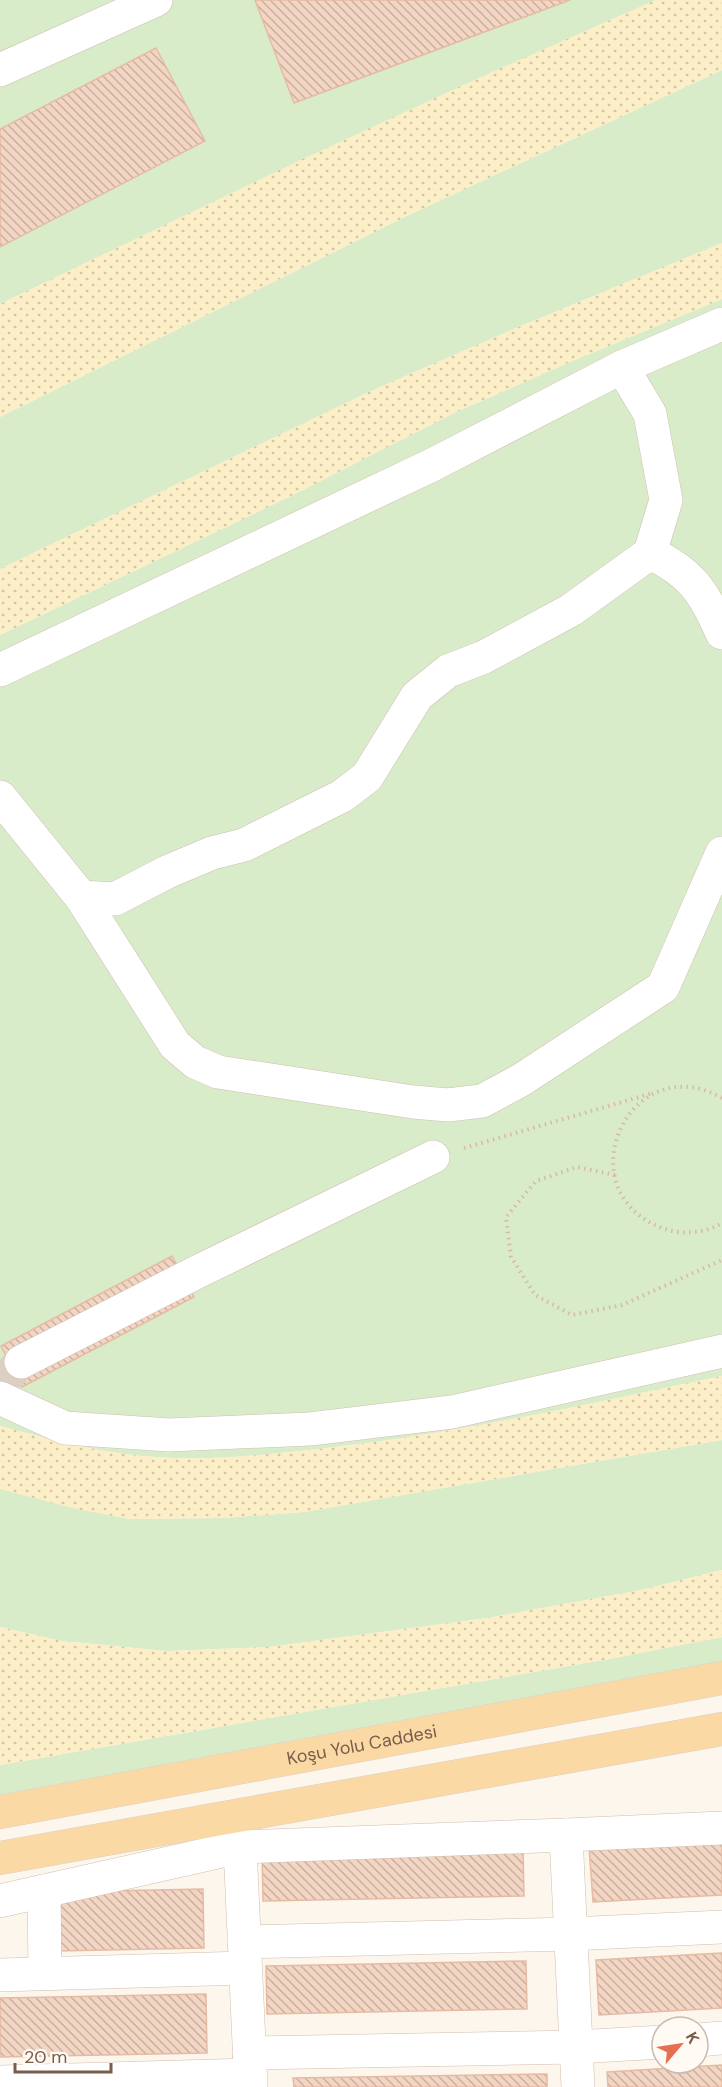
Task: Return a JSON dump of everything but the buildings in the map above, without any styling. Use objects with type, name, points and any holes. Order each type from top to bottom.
[{"type":"main road","name":"Koşu Yolu Caddesi","points":[[0,1812],[722,1678]]},
{"type":"main road","points":[[0,1858],[722,1729]]},
{"type":"street","points":[[0,70],[156,0]]},
{"type":"street","points":[[0,670],[432,465],[622,367],[722,324]]},
{"type":"street","points":[[81,897],[115,898],[212,853],[244,845],[342,796],[367,777],[417,696],[448,671],[484,657],[571,610],[650,553],[666,500],[650,414],[622,367]]},
{"type":"street","points":[[650,553],[672,564],[694,582],[722,633]]},
{"type":"street","points":[[0,797],[81,897],[175,1045],[195,1062],[218,1072],[413,1102],[448,1105],[482,1101],[521,1080],[663,987],[722,853]]},
{"type":"street","points":[[21,1362],[433,1157]]},
{"type":"street","points":[[0,1398],[65,1428],[169,1435],[310,1429],[452,1412],[722,1351]]},
{"type":"street","points":[[0,1901],[240,1847],[722,1828]]},
{"type":"street","points":[[566,1835],[578,2087]]},
{"type":"street","points":[[240,1847],[250,2072]]},
{"type":"street","points":[[44,1891],[45,1973]]},
{"type":"street","points":[[0,1975],[245,1955],[570,1934],[722,1927]]},
{"type":"street","points":[[0,2082],[250,2072],[650,2043]]},
{"type":"path","points":[[433,1157],[662,1090],[687,1086],[710,1091],[722,1098]]},
{"type":"path","points":[[662,1090],[641,1101],[624,1119],[615,1141],[613,1165],[620,1192],[631,1209],[650,1224],[673,1232],[697,1232],[722,1223]]},
{"type":"path","points":[[615,1175],[577,1167],[536,1181],[506,1217],[511,1257],[535,1295],[572,1315],[622,1305],[722,1260]]},
{"type":"green space","points":[[0,0],[656,0],[326,149],[0,304]]},
{"type":"green space","points":[[722,70],[722,243],[369,392],[0,569],[0,417],[413,213]]},
{"type":"green space","points":[[722,299],[722,1376],[421,1435],[370,1443],[237,1457],[177,1458],[116,1453],[0,1426],[0,635],[293,495],[454,413]]},
{"type":"green space","points":[[722,1440],[722,1570],[641,1590],[488,1618],[268,1647],[167,1651],[62,1641],[0,1627],[0,1489],[129,1519],[224,1518],[304,1512]]},
{"type":"green space","points":[[722,1637],[722,1665],[0,1805],[0,1765],[609,1659]]},
{"type":"sand","points":[[656,0],[722,0],[722,70],[413,213],[0,417],[0,304],[294,163]]},
{"type":"sand","points":[[722,243],[722,299],[454,413],[293,495],[0,635],[0,569],[369,392]]},
{"type":"sand","points":[[722,1376],[722,1440],[304,1512],[224,1518],[129,1519],[72,1508],[0,1489],[0,1426],[116,1453],[177,1458],[238,1457],[370,1443],[421,1435]]},
{"type":"sand","points":[[722,1570],[722,1637],[609,1659],[0,1765],[0,1627],[62,1641],[167,1651],[268,1647],[488,1618],[641,1590]]},
{"type":"tunnel","points":[[0,1384],[21,1362]]}]
